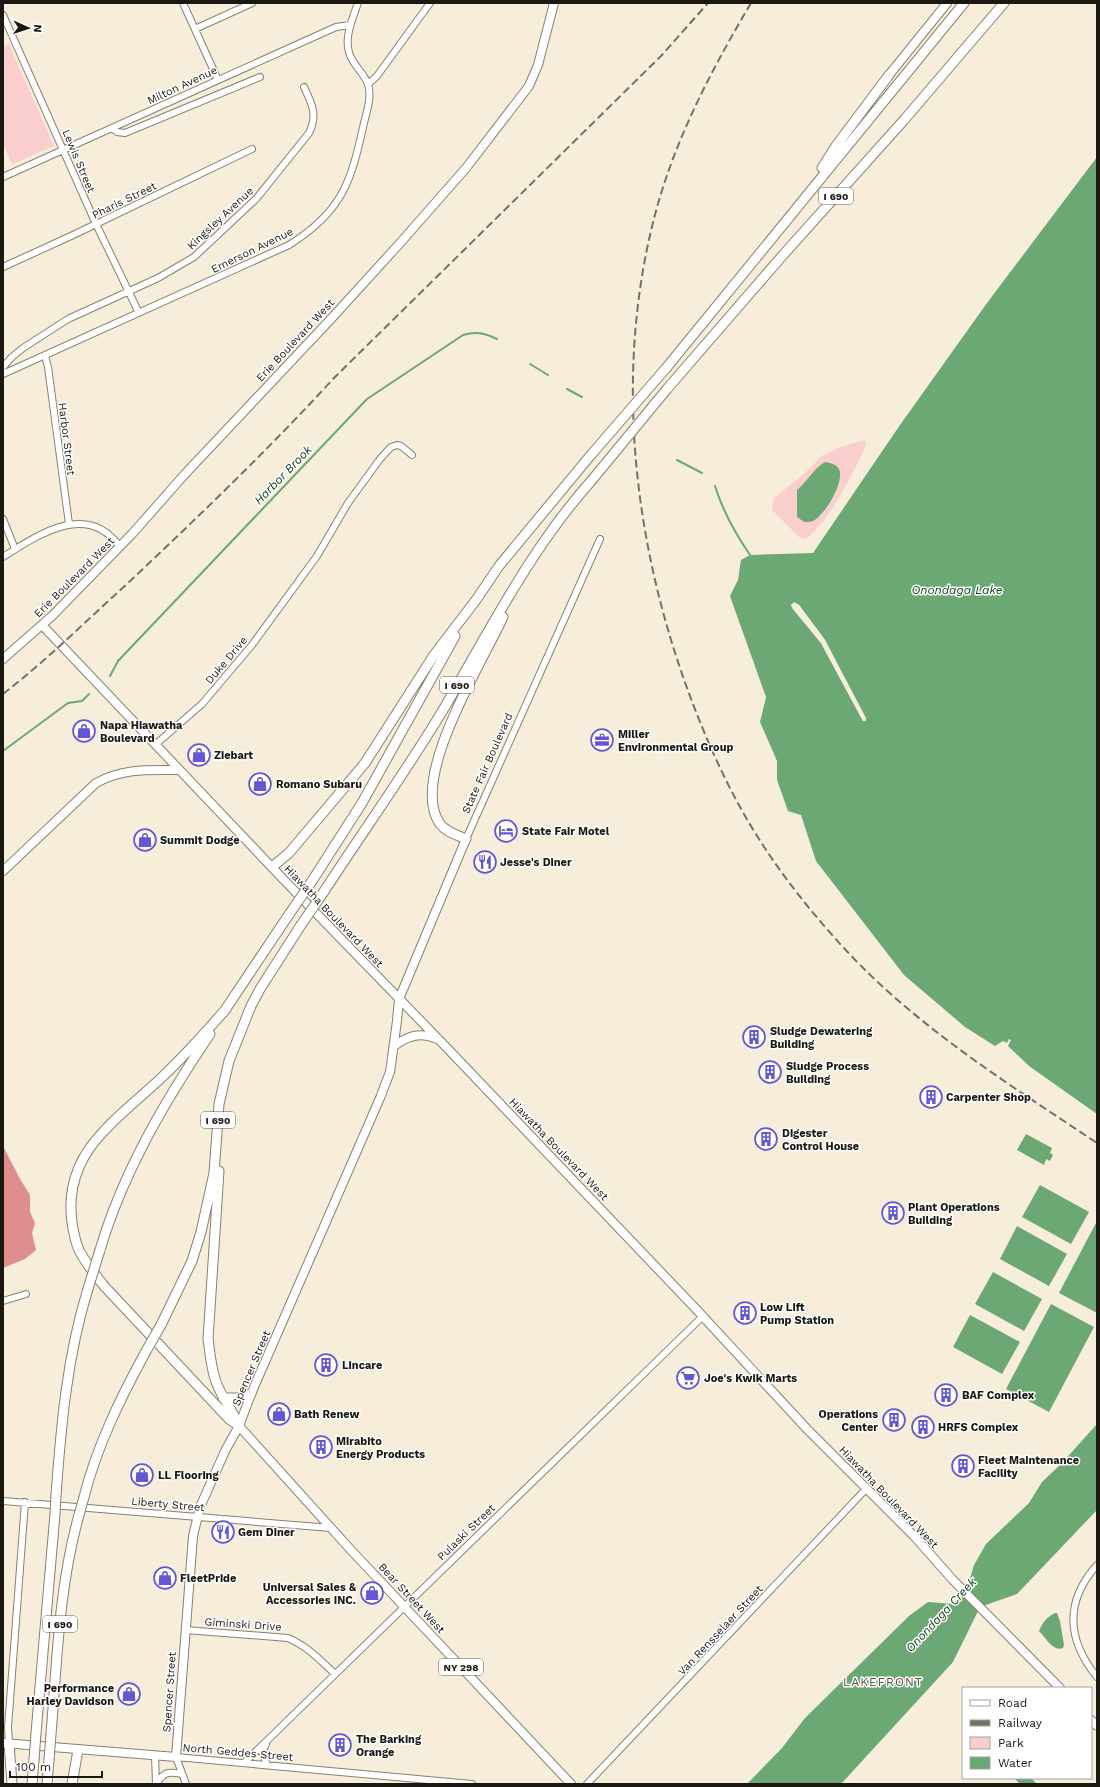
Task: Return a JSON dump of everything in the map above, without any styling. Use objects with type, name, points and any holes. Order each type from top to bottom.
[{"type":"highway","name":"I 690","points":[[32,1784],[64,1401],[73,1351],[87,1292],[100,1250],[122,1192],[153,1125],[182,1076],[362,803],[476,600],[499,566],[590,456],[667,367],[964,3]]},
{"type":"highway","name":"I 690","points":[[47,1784],[63,1597],[72,1543],[84,1497],[104,1435],[117,1406],[161,1325],[192,1261],[201,1232],[214,1174],[219,1104],[222,1088],[229,1061],[240,1030],[260,989],[428,734],[550,531],[572,502],[667,389],[783,255],[904,120],[1004,3]]},
{"type":"highway","points":[[803,200],[836,146],[889,75]]},
{"type":"highway","points":[[466,839],[446,830],[440,824],[435,813],[432,800],[432,787],[436,766],[442,743],[455,714],[494,637],[523,574]]},
{"type":"highway","points":[[272,867],[289,853],[365,763],[434,656],[476,600]]},
{"type":"highway","points":[[226,1009],[176,1064],[103,1131],[92,1144],[79,1165],[74,1179],[71,1198],[71,1218],[79,1251],[105,1287],[229,1419],[239,1426]]},
{"type":"highway","points":[[217,1136],[219,1186],[208,1339],[214,1375],[223,1398],[235,1416],[239,1426]]},
{"type":"highway","points":[[223,1398],[238,1398],[251,1394]]},
{"type":"highway","points":[[6,1743],[12,1784]]},
{"type":"highway","points":[[72,1784],[78,1750]]},
{"type":"main road","name":"Erie Boulevard West","points":[[3,659],[42,625],[120,547],[185,474],[350,298],[466,168],[529,86],[538,65],[554,3]]},
{"type":"main road","points":[[889,75],[947,3]]},
{"type":"main road","name":"Hiawatha Boulevard West","points":[[42,625],[398,999],[440,1040],[807,1429],[914,1536],[952,1579],[1059,1687]]},
{"type":"main road","points":[[3,871],[96,783],[108,776],[130,770],[179,770]]},
{"type":"main road","name":"State Fair Boulevard","points":[[398,999],[466,839]]},
{"type":"main road","name":"Spencer Street","points":[[176,1757],[192,1536],[197,1516],[226,1449],[239,1426],[251,1394],[380,1098],[390,1072],[398,999]]},
{"type":"main road","points":[[394,1046],[405,1038],[415,1035],[430,1036],[440,1040]]},
{"type":"main road","name":"Bear Street West","points":[[239,1426],[331,1528],[571,1784]]},
{"type":"main road","name":"North Geddes Street","points":[[6,1743],[176,1757]]},
{"type":"street","points":[[183,3],[218,80]]},
{"type":"street","points":[[195,30],[252,3]]},
{"type":"street","points":[[358,3],[350,24],[348,35],[349,55],[368,84],[376,76],[430,3]]},
{"type":"street","name":"Lewis Street","points":[[3,15],[96,224],[139,314]]},
{"type":"street","name":"Milton Avenue","points":[[3,177],[336,27],[350,24]]},
{"type":"street","points":[[112,128],[117,132],[125,133],[260,76]]},
{"type":"street","name":"Emerson Avenue","points":[[3,374],[139,314],[289,245],[307,234],[322,220],[342,195],[355,165],[369,98],[368,84]]},
{"type":"street","name":"Kingsley Avenue","points":[[3,368],[12,356],[39,336],[68,319],[158,278],[194,257],[269,185],[309,133],[314,121],[313,110],[304,87]]},
{"type":"street","name":"Pharis Street","points":[[3,267],[252,149]]},
{"type":"street","name":"Harbor Street","points":[[45,356],[49,374],[69,524]]},
{"type":"street","name":"Duke Drive","points":[[155,745],[202,704],[234,668],[327,539],[348,503],[391,447],[401,446],[412,455]]},
{"type":"street","points":[[3,519],[15,549]]},
{"type":"street","points":[[3,557],[33,539],[69,524],[83,523],[105,530],[120,547]]},
{"type":"street","name":"State Fair Boulevard","points":[[466,839],[600,539]]},
{"type":"street","points":[[3,1301],[26,1294]]},
{"type":"street","name":"Pulaski Street","points":[[244,1763],[702,1317]]},
{"type":"street","name":"Van Rensselaer Street","points":[[587,1784],[866,1489]]},
{"type":"street","name":"Liberty Street","points":[[3,1501],[331,1528]]},
{"type":"street","points":[[6,1743],[25,1502]]},
{"type":"street","points":[[1097,1565],[1081,1587],[1075,1600],[1072,1620],[1078,1645],[1085,1660],[1097,1677]]},
{"type":"street","name":"Giminski Drive","points":[[185,1630],[288,1638],[298,1642],[311,1651],[335,1674]]},
{"type":"street","points":[[266,1742],[262,1752],[267,1765]]},
{"type":"street","points":[[155,1755],[156,1784]]},
{"type":"street","points":[[176,1757],[186,1784]]},
{"type":"street","name":"North Geddes Street","points":[[176,1757],[472,1784]]},
{"type":"street","points":[[156,1784],[167,1772],[182,1774]]},
{"type":"green space","points":[[9,44],[54,146],[12,164],[3,144],[3,47]]},
{"type":"green space","points":[[863,440],[867,442],[849,480],[823,521],[806,539],[799,537],[772,510],[774,498],[805,473],[823,455]],"holes":[[[807,482],[837,491],[820,517],[798,500],[797,490]]]},
{"type":"shaded area","points":[[3,1146],[30,1195],[30,1212],[35,1223],[32,1233],[36,1250],[25,1259],[3,1268]]},
{"type":"water","name":"Onondaga Lake","points":[[1097,157],[1097,1114],[1029,1066],[1008,1046],[1011,1040],[1009,1039],[1007,1043],[1003,1041],[995,1046],[965,1027],[904,975],[816,861],[801,815],[788,811],[777,780],[777,761],[760,722],[766,697],[730,596],[738,580],[741,560],[750,555],[813,553],[900,425],[987,303]],"holes":[[[794,603],[799,605],[825,640],[866,718],[866,721],[863,721],[821,643],[791,605]]]},
{"type":"water","points":[[825,462],[835,465],[839,469],[840,475],[837,490],[818,518],[810,522],[804,522],[797,517],[797,490],[805,483],[817,468]]},
{"type":"water","points":[[1026,1134],[1052,1148],[1050,1153],[1053,1155],[1050,1161],[1046,1159],[1044,1165],[1017,1150]]},
{"type":"water","points":[[1040,1185],[1089,1212],[1071,1244],[1022,1217]]},
{"type":"water","points":[[1097,1221],[1097,1313],[1059,1293]]},
{"type":"water","points":[[1017,1226],[1067,1254],[1049,1286],[1000,1259]]},
{"type":"water","points":[[993,1272],[1042,1299],[1024,1331],[975,1304]]},
{"type":"water","points":[[1051,1304],[1094,1327],[1049,1412],[1006,1389]]},
{"type":"water","points":[[970,1315],[1020,1342],[1002,1374],[953,1347]]},
{"type":"water","name":"Onondaga Creek","points":[[1097,1424],[1097,1510],[1017,1594],[980,1607],[953,1662],[841,1784],[747,1784],[782,1748],[805,1718],[909,1616],[928,1602],[953,1604],[963,1593],[969,1582],[974,1565],[986,1544],[1029,1503],[1042,1482],[1062,1463]]},
{"type":"water","points":[[1057,1613],[1060,1621],[1064,1645],[1063,1648],[1059,1649],[1047,1641],[1039,1631],[1045,1620]]},
{"type":"water","points":[[1015,1779],[1032,1779],[1037,1784],[1020,1784]]},
{"type":"pier","points":[[794,602],[799,605],[825,640],[866,721],[863,721],[821,643],[791,605]],"holes":[[[793,605],[798,607],[823,641],[858,708],[823,642]]]},
{"type":"waterway","name":"Harbor Brook","points":[[110,676],[118,661],[367,399],[463,335],[480,333],[497,339]]},
{"type":"waterway","name":"Harbor Brook","points":[[530,364],[548,375]]},
{"type":"waterway","name":"Harbor Brook","points":[[567,389],[582,397]]},
{"type":"waterway","name":"Harbor Brook","points":[[677,460],[702,473]]},
{"type":"waterway","name":"Harbor Brook","points":[[715,486],[730,522],[750,555]]},
{"type":"waterway","name":"Harbor Brook","points":[[3,751],[68,703],[82,701],[89,694]]},
{"type":"railway","points":[[3,694],[67,640],[232,483],[333,379],[662,55],[708,3]]},
{"type":"railway","points":[[751,3],[696,104],[664,184],[656,211],[643,270],[635,330],[633,390],[635,451],[642,511],[653,571],[668,630],[694,707],[728,784],[748,821],[768,853],[820,921],[870,975],[931,1028],[1029,1098],[1097,1143]]},
{"type":"place","name":"Napa Hiawatha Boulevard","points":[[84,731]]},
{"type":"place","name":"Miller Environmental Group","points":[[602,740]]},
{"type":"place","name":"Ziebart","points":[[199,755]]},
{"type":"place","name":"Romano Subaru","points":[[260,784]]},
{"type":"place","name":"State Fair Motel","points":[[506,831]]},
{"type":"place","name":"Summit Dodge","points":[[145,840]]},
{"type":"place","name":"Jesse's Diner","points":[[485,862]]},
{"type":"place","name":"Sludge Dewatering Building","points":[[754,1037]]},
{"type":"place","name":"Sludge Process Building","points":[[770,1072]]},
{"type":"place","name":"Carpenter Shop","points":[[931,1097]]},
{"type":"place","name":"Digester Control House","points":[[766,1139]]},
{"type":"place","name":"Plant Operations Building","points":[[893,1213]]},
{"type":"place","name":"Low Lift Pump Station","points":[[745,1313]]},
{"type":"place","name":"Lincare","points":[[326,1365]]},
{"type":"place","name":"Joe's Kwik Marts","points":[[688,1378]]},
{"type":"place","name":"BAF Complex","points":[[946,1395]]},
{"type":"place","name":"Bath Renew","points":[[279,1414]]},
{"type":"place","name":"Operations Center","points":[[894,1420]]},
{"type":"place","name":"HRFS Complex","points":[[923,1427]]},
{"type":"place","name":"Mirabito Energy Products","points":[[321,1447]]},
{"type":"place","name":"Fleet Maintenance Facility","points":[[963,1466]]},
{"type":"place","name":"LL Flooring","points":[[142,1475]]},
{"type":"place","name":"Gem Diner","points":[[223,1532]]},
{"type":"place","name":"FleetPride","points":[[165,1578]]},
{"type":"place","name":"Universal Sales & Accessories INC.","points":[[372,1593]]},
{"type":"place","name":"Performance Harley Davidson","points":[[129,1694]]},
{"type":"place","name":"The Barking Orange","points":[[340,1745]]},
{"type":"district","name":"LAKEFRONT","points":[[883,1682]]}]
